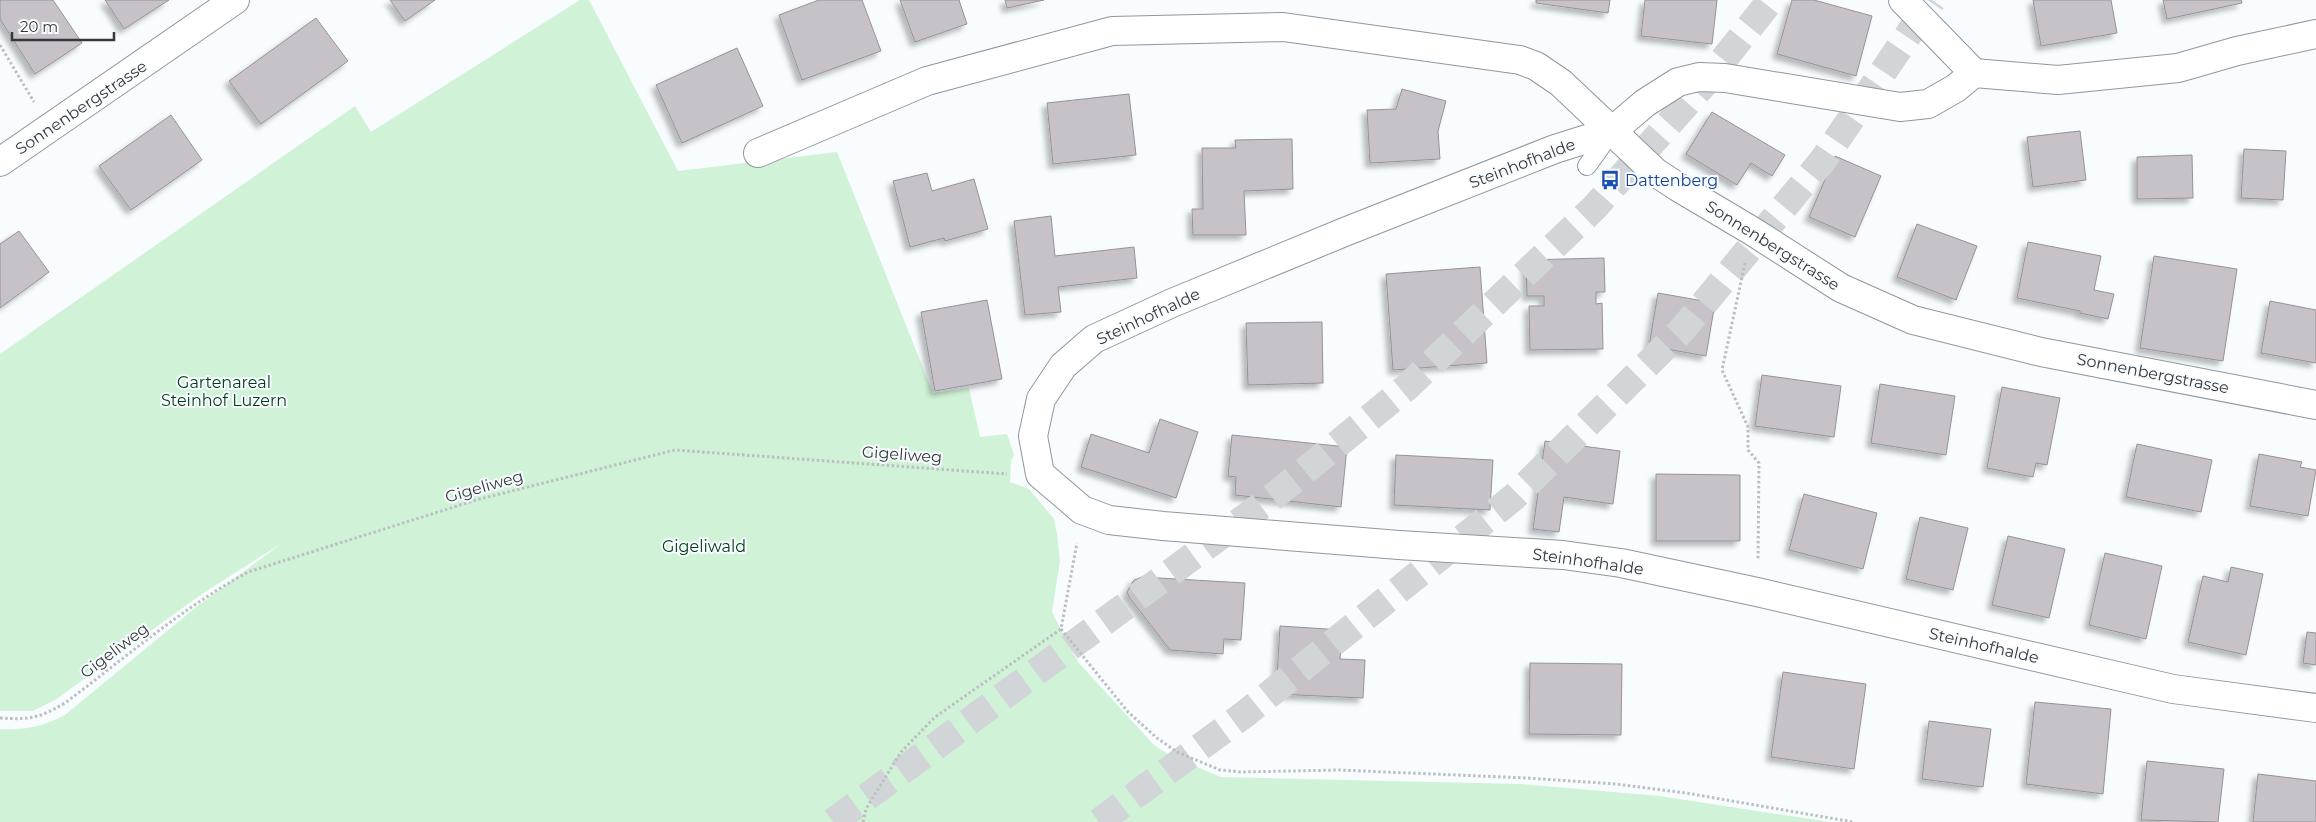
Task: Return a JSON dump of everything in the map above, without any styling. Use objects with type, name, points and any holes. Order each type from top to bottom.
[{"type":"street","name":"Sonnenbergstrasse","points":[[0,162],[236,0]]},
{"type":"street","points":[[1902,0],[1974,73],[2058,80],[2178,68],[2316,34]]},
{"type":"street","points":[[758,153],[927,81],[1112,31],[1283,27],[1520,60],[1536,66],[1561,83],[1612,131],[1645,103],[1678,82],[1699,77],[1725,78],[1900,107],[1928,104],[1956,88],[1974,73]]},
{"type":"street","name":"Sonnenbergstrasse","points":[[1612,131],[1655,172],[1678,188],[1752,230],[1841,288],[1912,320],[2041,352],[2316,405]]},
{"type":"street","name":"Steinhofhalde","points":[[1612,131],[1555,149],[1347,231],[1172,303],[1094,339],[1063,366],[1041,399],[1033,436],[1040,474],[1082,510],[1110,520],[1380,543],[1563,555],[1621,563],[1757,592],[2174,689],[2316,708]]},
{"type":"lane","points":[[1588,166],[1612,131]]},
{"type":"path","points":[[0,45],[26,87]]},
{"type":"path","points":[[1745,259],[1722,370],[1748,427],[1748,450],[1759,463],[1757,592]]},
{"type":"path","name":"Gigeliweg","points":[[0,718],[24,720],[42,716],[65,703],[203,599],[248,572],[476,500],[675,450],[1016,474]]},
{"type":"path","points":[[863,822],[866,809],[901,752],[935,717],[1061,629],[1078,536]]},
{"type":"path","points":[[1061,629],[1128,712],[1149,731],[1177,752],[1220,770],[1242,772],[1339,770],[1616,784],[1686,793],[1852,822]]},
{"type":"green space","name":"Gigeliwald","points":[[580,0],[589,0],[678,171],[837,152],[933,393],[969,388],[980,437],[1007,434],[1014,455],[1011,461],[1010,482],[1029,489],[1054,519],[1060,561],[1052,612],[1078,662],[1154,745],[1171,756],[1221,777],[1521,784],[1659,796],[1830,822],[0,822],[0,729],[34,727],[65,715],[195,608],[282,543],[202,594],[55,700],[33,711],[0,711],[0,354],[355,106],[371,132]]},
{"type":"building","points":[[0,0],[53,0],[82,43],[35,74],[0,19]]},
{"type":"building","points":[[105,0],[169,0],[124,29]]},
{"type":"building","points":[[390,0],[435,0],[405,21]]},
{"type":"building","points":[[819,0],[862,0],[881,51],[802,80],[779,15]]},
{"type":"building","points":[[900,0],[959,0],[967,24],[915,42]]},
{"type":"building","points":[[1005,0],[1044,0],[1007,8]]},
{"type":"building","points":[[1536,0],[1610,0],[1608,13],[1536,3]]},
{"type":"building","points":[[1645,0],[1717,0],[1712,44],[1641,36]]},
{"type":"building","points":[[1792,0],[1814,0],[1872,16],[1856,76],[1777,54]]},
{"type":"building","points":[[2033,0],[2111,0],[2117,33],[2041,46]]},
{"type":"building","points":[[2163,0],[2241,0],[2242,3],[2167,19]]},
{"type":"building","points":[[316,18],[348,61],[261,124],[229,81]]},
{"type":"building","points":[[737,48],[763,106],[682,143],[656,85]]},
{"type":"building","points":[[1402,89],[1446,101],[1438,131],[1440,159],[1370,163],[1367,110],[1396,109]]},
{"type":"building","points":[[1129,94],[1136,155],[1053,164],[1047,103]]},
{"type":"building","points":[[1712,112],[1785,155],[1772,176],[1751,163],[1737,185],[1686,154]]},
{"type":"building","points":[[171,115],[202,160],[131,210],[99,166]]},
{"type":"building","points":[[2080,131],[2086,180],[2033,187],[2027,137]]},
{"type":"building","points":[[1292,139],[1293,189],[1244,191],[1246,235],[1193,235],[1192,209],[1203,209],[1202,148],[1236,148],[1235,140]]},
{"type":"building","points":[[2244,149],[2286,151],[2283,200],[2241,198]]},
{"type":"building","points":[[2192,155],[2193,198],[2137,199],[2137,157]]},
{"type":"building","points":[[1835,156],[1881,176],[1855,237],[1809,217]]},
{"type":"building","points":[[927,173],[932,191],[974,179],[988,229],[945,241],[944,238],[910,247],[893,181]]},
{"type":"building","points":[[1051,216],[1055,256],[1134,247],[1137,278],[1058,287],[1061,312],[1025,315],[1014,221]]},
{"type":"building","points":[[1917,224],[1977,246],[1956,300],[1897,277]]},
{"type":"building","points":[[19,231],[49,272],[0,308],[0,244]]},
{"type":"building","points":[[2028,242],[2101,256],[2094,290],[2114,294],[2108,319],[2017,298]]},
{"type":"building","points":[[2154,256],[2237,269],[2223,361],[2140,348]]},
{"type":"building","points":[[1604,258],[1605,292],[1596,292],[1596,304],[1602,303],[1603,349],[1530,350],[1529,306],[1544,306],[1544,296],[1527,296],[1526,260]]},
{"type":"building","points":[[1480,267],[1487,363],[1393,370],[1386,274]]},
{"type":"building","points":[[1658,293],[1715,303],[1706,356],[1649,346]]},
{"type":"building","points":[[987,300],[1002,379],[935,391],[921,312]]},
{"type":"building","points":[[2270,301],[2316,310],[2316,363],[2261,353]]},
{"type":"building","points":[[1322,322],[1323,383],[1248,385],[1246,323]]},
{"type":"building","points":[[1762,375],[1841,386],[1834,437],[1755,426]]},
{"type":"building","points":[[1880,384],[1955,396],[1946,455],[1871,443]]},
{"type":"building","points":[[2002,387],[2060,398],[2047,465],[2036,463],[2033,477],[1987,468]]},
{"type":"building","points":[[1160,419],[1198,432],[1176,498],[1081,467],[1091,434],[1149,453]]},
{"type":"building","points":[[1232,435],[1347,447],[1341,507],[1235,495],[1236,477],[1228,476]]},
{"type":"building","points":[[1545,441],[1620,451],[1613,504],[1564,497],[1559,532],[1533,529]]},
{"type":"building","points":[[2137,444],[2212,460],[2201,512],[2126,497]]},
{"type":"building","points":[[2259,454],[2302,462],[2300,467],[2316,470],[2308,516],[2250,506]]},
{"type":"building","points":[[1396,455],[1493,460],[1490,510],[1394,505]]},
{"type":"building","points":[[1656,474],[1740,475],[1740,541],[1656,541]]},
{"type":"building","points":[[1804,494],[1877,513],[1863,569],[1789,550]]},
{"type":"building","points":[[1920,517],[1968,528],[1953,590],[1906,579]]},
{"type":"building","points":[[2008,536],[2065,549],[2049,618],[1992,605]]},
{"type":"building","points":[[2105,553],[2162,566],[2146,639],[2089,625]]},
{"type":"building","points":[[2231,567],[2263,574],[2246,655],[2188,642],[2203,576],[2228,582]]},
{"type":"building","points":[[1142,577],[1245,583],[1241,640],[1224,639],[1223,654],[1170,650],[1127,592],[1134,580]]},
{"type":"building","points":[[1280,626],[1342,630],[1340,659],[1365,660],[1363,698],[1276,694]]},
{"type":"building","points":[[2307,632],[2316,633],[2316,665],[2303,663]]},
{"type":"building","points":[[1530,663],[1622,664],[1621,735],[1529,734]]},
{"type":"building","points":[[1783,672],[1866,684],[1854,769],[1771,757]]},
{"type":"building","points":[[2035,702],[2111,709],[2103,794],[2026,784]]},
{"type":"building","points":[[1929,721],[1991,729],[1983,787],[1922,779]]},
{"type":"building","points":[[2147,761],[2224,769],[2218,822],[2141,820]]},
{"type":"building","points":[[2258,774],[2316,781],[2316,822],[2253,822]]},
{"type":"tunnel","points":[[833,822],[1273,497],[1406,388],[1594,208],[1704,84],[1771,0]]},
{"type":"tunnel","points":[[1099,822],[1245,714],[1514,497],[1682,330],[1823,160],[1932,0]]},
{"type":"place","name":"Dattenberg","points":[[1610,180]]},
{"type":"park label","name":"Gartenareal Steinhof Luzern","points":[[224,391]]}]
